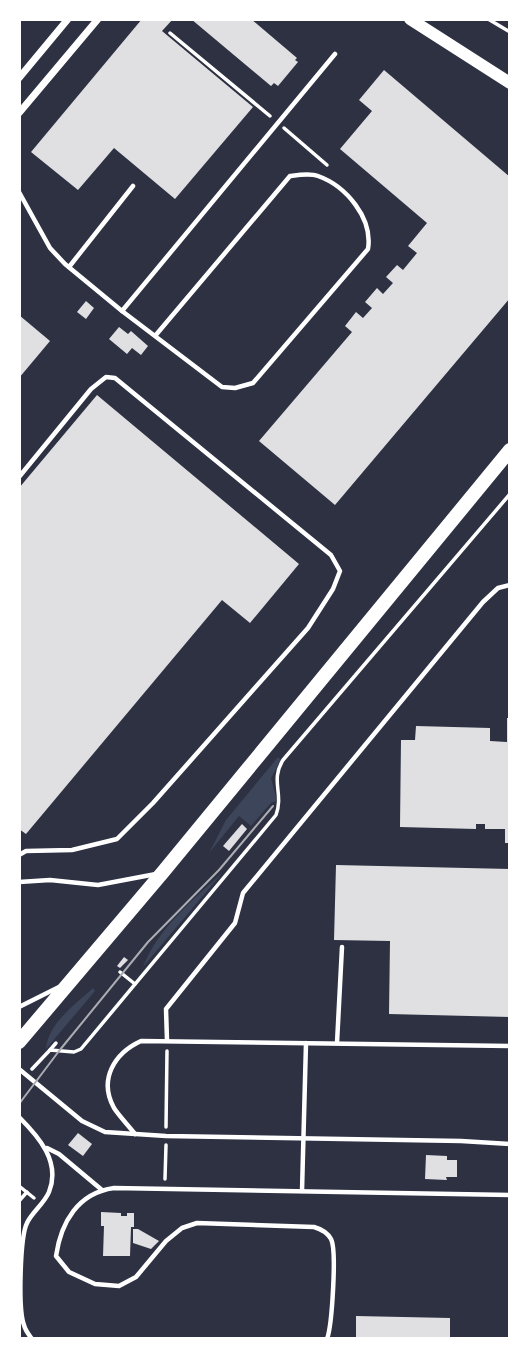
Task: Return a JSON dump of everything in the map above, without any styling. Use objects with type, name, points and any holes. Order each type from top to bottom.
[{"type":"main road","points":[[410,19],[510,83]]},
{"type":"main road","points":[[19,1042],[163,872],[510,450]]},
{"type":"street","points":[[19,78],[68,19]]},
{"type":"street","points":[[19,113],[98,19]]},
{"type":"lane","points":[[122,311],[335,54]]},
{"type":"lane","points":[[19,192],[50,247],[69,267],[122,311],[222,387],[235,388],[253,383],[368,248],[370,235],[356,205],[341,188],[315,174],[290,176],[155,336]]},
{"type":"lane","points":[[69,267],[133,186]]},
{"type":"lane","points":[[19,477],[92,389],[106,377],[115,378],[331,555],[340,571],[308,628],[153,803],[117,839],[72,850],[26,851],[19,855]]},
{"type":"lane","points":[[167,1040],[166,1009],[236,923],[243,893],[482,602],[498,588],[510,584]]},
{"type":"lane","points":[[19,882],[50,880],[98,885],[163,872]]},
{"type":"lane","points":[[337,1043],[342,947]]},
{"type":"lane","points":[[19,1007],[72,980]]},
{"type":"lane","points":[[136,1135],[114,1108],[108,1094],[108,1074],[117,1057],[128,1047],[141,1041],[510,1046]]},
{"type":"lane","points":[[302,1191],[306,1042]]},
{"type":"lane","points":[[19,1069],[82,1122],[105,1132],[166,1136],[510,1144]]},
{"type":"lane","points":[[19,1117],[46,1148],[53,1170],[49,1193],[26,1224],[22,1242],[21,1314],[24,1327],[32,1339]]},
{"type":"lane","points":[[19,1128],[30,1127]]},
{"type":"lane","points":[[46,1148],[59,1154],[102,1190]]},
{"type":"lane","points":[[327,1339],[332,1316],[333,1241],[324,1231],[314,1227],[197,1223],[182,1228],[166,1241],[136,1277],[119,1286],[95,1284],[69,1272],[56,1256],[59,1235],[70,1216],[87,1197],[102,1190],[510,1195]]},
{"type":"path","points":[[488,19],[510,32]]},
{"type":"path","points":[[170,33],[327,165]]},
{"type":"path","points":[[50,1050],[74,1052],[81,1049],[132,984],[276,815],[280,803],[276,771],[283,760],[510,494]]},
{"type":"path","points":[[120,972],[132,984]]},
{"type":"path","points":[[165,1189],[167,1040]]},
{"type":"path","points":[[26,1076],[56,1044]]},
{"type":"path","points":[[74,1052],[79,1046]]},
{"type":"path","points":[[19,1186],[41,1204]]},
{"type":"path","points":[[19,1201],[27,1192]]},
{"type":"shaded area","points":[[278,757],[281,760],[271,778],[277,801],[271,803],[251,826],[239,816],[209,853],[226,820]]},
{"type":"shaded area","points":[[223,872],[143,967],[167,927]]},
{"type":"shaded area","points":[[93,988],[95,991],[46,1049],[57,1023]]},
{"type":"building","points":[[142,19],[173,19],[162,31],[253,107],[175,199],[114,148],[78,190],[31,152]]},
{"type":"building","points":[[191,19],[251,19],[297,58],[295,60],[298,62],[278,86],[274,83],[271,86]]},
{"type":"building","points":[[384,70],[510,177],[510,298],[335,505],[259,441],[352,332],[345,326],[356,312],[363,318],[372,308],[365,302],[377,288],[383,294],[393,283],[386,277],[397,265],[403,270],[417,253],[408,246],[427,223],[340,149],[372,111],[359,100]]},
{"type":"building","points":[[86,301],[94,308],[86,319],[77,312]]},
{"type":"building","points":[[19,315],[50,341],[19,378]]},
{"type":"building","points":[[119,327],[128,334],[131,331],[148,346],[141,355],[132,348],[127,354],[109,339]]},
{"type":"building","points":[[97,395],[299,564],[250,623],[222,600],[26,834],[19,829],[19,488]]},
{"type":"building","points":[[507,718],[510,718],[510,843],[505,843],[505,829],[485,829],[485,824],[476,824],[476,829],[400,827],[401,740],[415,740],[416,726],[490,728],[490,741],[507,742]]},
{"type":"building","points":[[242,824],[247,829],[229,851],[223,846]]},
{"type":"building","points":[[336,865],[510,869],[510,1017],[389,1014],[390,941],[334,940]]},
{"type":"building","points":[[124,957],[128,960],[120,968],[117,966]]},
{"type":"building","points":[[78,1133],[92,1144],[83,1156],[68,1145]]},
{"type":"building","points":[[426,1155],[447,1156],[447,1160],[457,1160],[457,1177],[446,1177],[447,1180],[425,1179]]},
{"type":"building","points":[[101,1212],[121,1213],[121,1216],[134,1213],[130,1256],[103,1256],[104,1226],[101,1226]]},
{"type":"building","points":[[133,1229],[159,1241],[151,1249],[133,1243]]},
{"type":"building","points":[[356,1316],[450,1318],[450,1339],[356,1339]]},
{"type":"tram line","points":[[19,1104],[148,942],[219,870],[273,806]]}]
